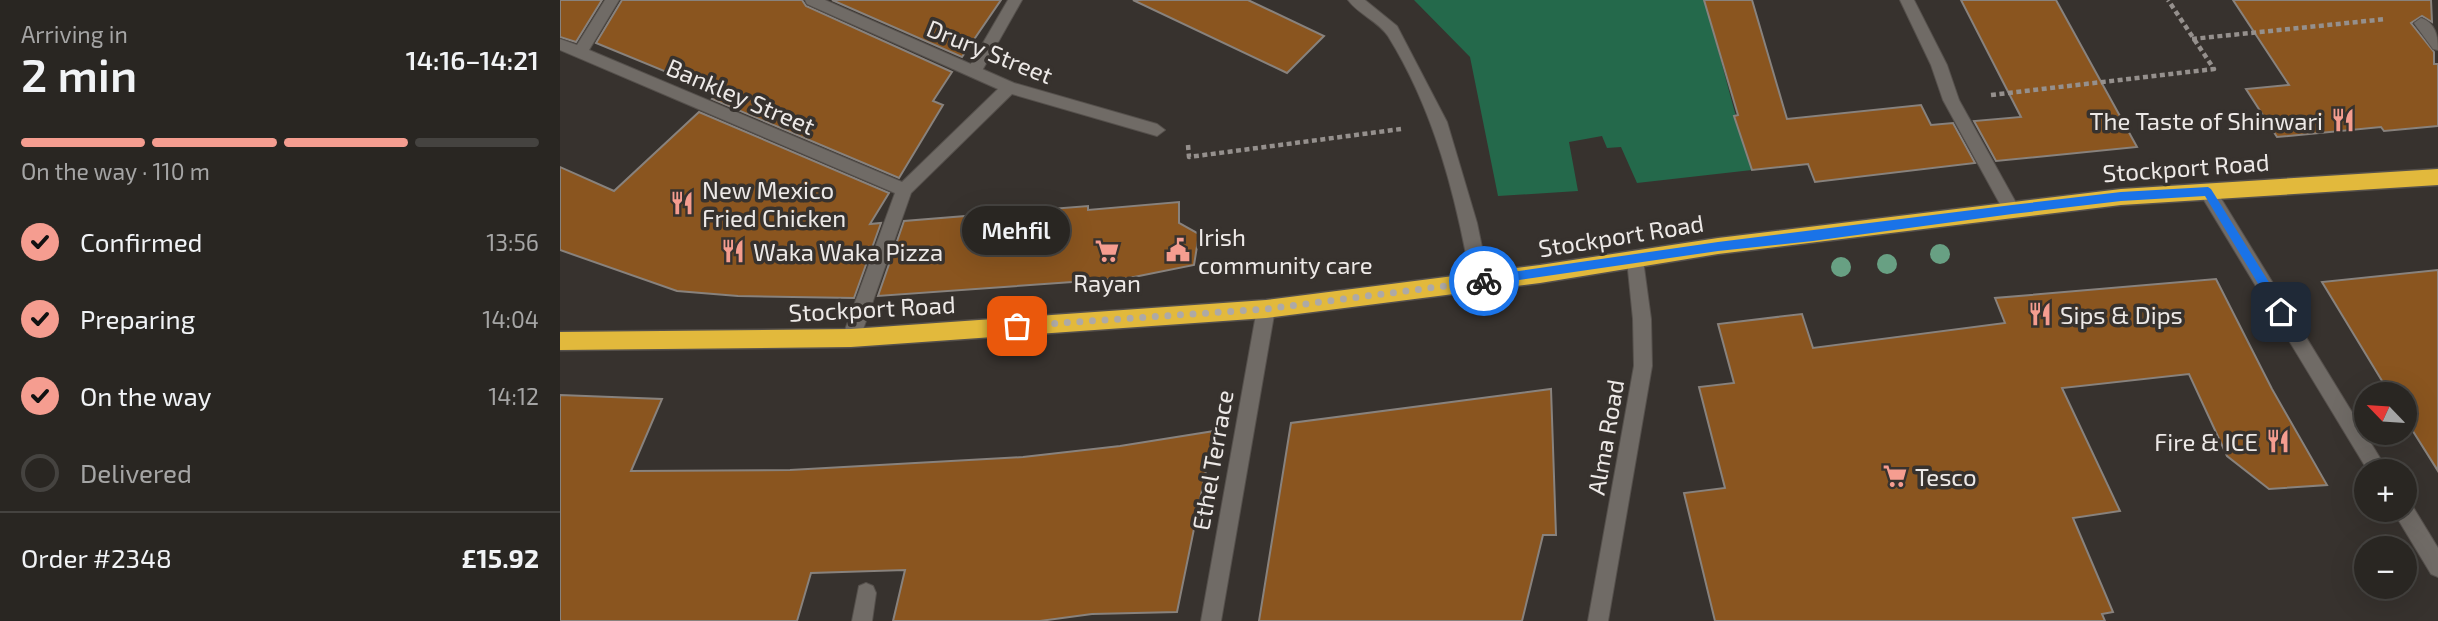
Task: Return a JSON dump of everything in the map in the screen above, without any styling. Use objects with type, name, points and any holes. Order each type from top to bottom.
[{"type":"highway","name":"Stockport Road","points":[[560,341],[851,338],[1266,309],[1635,260],[1718,246],[2121,197],[2438,177]]},
{"type":"street","points":[[580,53],[612,0]]},
{"type":"street","name":"Drury Street","points":[[812,0],[1009,87],[1157,130]]},
{"type":"street","points":[[974,72],[1014,0]]},
{"type":"street","points":[[1355,0],[1392,30],[1439,122],[1469,223],[1480,281]]},
{"type":"street","points":[[1907,0],[1939,65],[1951,100],[2012,210]]},
{"type":"street","points":[[2421,23],[2438,45]]},
{"type":"street","name":"Bankley Street","points":[[560,44],[904,190]]},
{"type":"street","points":[[851,338],[904,190],[1009,87]]},
{"type":"street","points":[[2208,192],[2372,459]]},
{"type":"street","name":"Alma Road","points":[[1598,621],[1643,366],[1642,319],[1635,260]]},
{"type":"street","name":"Ethel Terrace","points":[[1211,621],[1266,309]]},
{"type":"street","points":[[2411,522],[2438,567]]},
{"type":"street","points":[[862,621],[866,593]]},
{"type":"path","points":[[1951,100],[2214,69],[2168,0]]},
{"type":"path","points":[[2192,38],[2380,18]]},
{"type":"path","points":[[1157,130],[1187,137],[1189,157],[1439,122]]},
{"type":"green space","points":[[1414,0],[1704,0],[1752,170],[1637,183],[1621,147],[1607,148],[1602,136],[1569,142],[1578,191],[1498,196],[1470,57]]},
{"type":"building","points":[[560,0],[602,0],[576,42],[560,37]]},
{"type":"building","points":[[622,0],[802,0],[806,6],[952,72],[933,101],[943,105],[899,178],[712,99],[718,93],[596,43]]},
{"type":"building","points":[[832,0],[1001,0],[962,57]]},
{"type":"building","points":[[1133,0],[1248,0],[1324,36],[1287,73]]},
{"type":"building","points":[[1704,0],[1752,0],[1787,119],[1921,105],[1931,125],[1953,123],[1975,163],[1815,182],[1808,164],[1752,170],[1734,116],[1738,115]]},
{"type":"building","points":[[1961,0],[2056,0],[2137,147],[1996,161],[1974,121],[2021,117]]},
{"type":"building","points":[[2233,0],[2431,0],[2432,22],[2422,16],[2411,23],[2434,52],[2434,64],[2438,64],[2438,126],[2384,131],[2381,127],[2277,137],[2246,89],[2289,85]]},
{"type":"building","points":[[699,112],[889,193],[870,224],[881,223],[854,298],[738,296],[677,291],[560,250],[560,167],[614,191]]},
{"type":"building","points":[[1179,202],[1179,223],[1199,234],[1194,265],[1129,278],[878,296],[904,221],[1088,206],[1088,210]]},
{"type":"building","points":[[2438,270],[2438,471],[2417,438],[2417,382],[2383,382],[2322,282]]},
{"type":"building","name":"Tesco","points":[[2216,279],[2272,389],[2327,485],[2269,489],[2227,456],[2189,374],[2062,388],[2120,511],[2073,518],[2113,612],[2102,614],[2105,621],[1715,621],[1684,493],[1725,488],[1699,387],[1734,383],[1718,324],[1802,314],[1813,348],[2005,323],[1995,298]]},
{"type":"building","points":[[1551,389],[1556,535],[1543,535],[1522,621],[1259,621],[1291,423]]},
{"type":"building","points":[[560,395],[662,399],[631,471],[790,470],[1023,457],[1120,446],[1214,431],[1177,612],[1092,614],[1040,621],[893,621],[905,570],[811,573],[797,621],[560,621]]},
{"type":"way so far","points":[[1017,326],[1266,309],[1484,281]]},
{"type":"place","name":"The Taste of Shinwari","points":[[2343,120]]},
{"type":"place","name":"New Mexico Fried Chicken","points":[[682,203]]},
{"type":"place","name":"Irish community care","points":[[1178,250]]},
{"type":"place","name":"Waka Waka Pizza","points":[[733,251]]},
{"type":"place","name":"Rayan","points":[[1107,251]]},
{"type":"place","name":"Sips & Dips","points":[[2040,314]]},
{"type":"place","name":"Mehfil","points":[[1017,326]]},
{"type":"place","name":"Fire & ICE","points":[[2278,441]]},
{"type":"place","name":"Tesco","points":[[1895,476]]},
{"type":"route","points":[[1484,281],[1718,246],[2121,197],[2208,192],[2281,312]]}]
